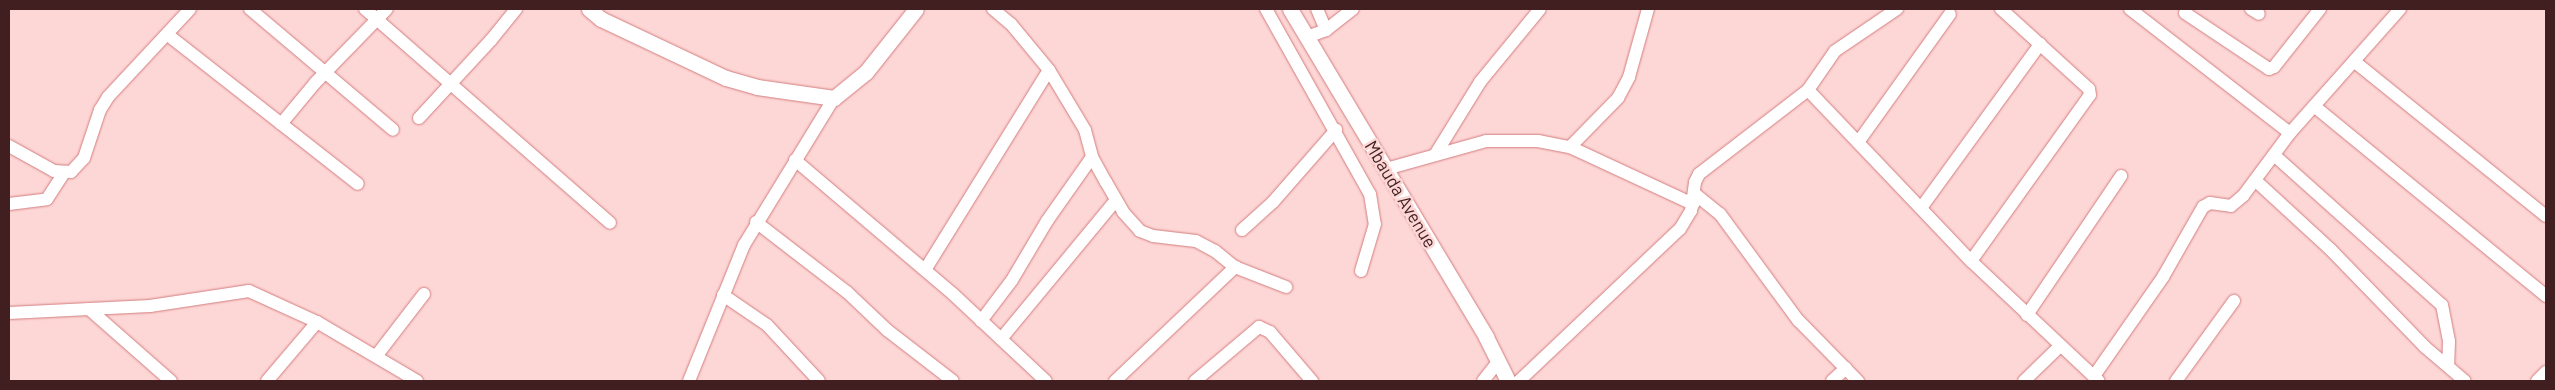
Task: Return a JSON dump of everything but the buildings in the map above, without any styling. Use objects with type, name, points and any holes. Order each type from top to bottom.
[{"type":"street","points":[[9,146],[64,173],[71,172],[84,158],[100,110],[108,97],[168,35],[190,9]]},
{"type":"street","points":[[250,9],[326,71],[393,130]]},
{"type":"street","points":[[365,9],[610,223]]},
{"type":"street","points":[[281,124],[326,71],[387,9]]},
{"type":"street","points":[[419,118],[449,83],[492,40],[516,9]]},
{"type":"street","points":[[589,9],[601,18],[726,78],[757,87],[834,98]]},
{"type":"street","points":[[689,381],[723,295],[756,222],[834,98],[866,72],[916,9]]},
{"type":"street","points":[[993,9],[1012,24],[1049,70],[1085,130],[1092,157],[1116,200],[1140,231],[1196,241],[1215,251],[1235,267],[1286,287]]},
{"type":"street","points":[[1266,9],[1336,130],[1370,194],[1375,224],[1360,271]]},
{"type":"street","name":"Mbauda Avenue","points":[[1290,9],[1386,169],[1508,381]]},
{"type":"street","points":[[1317,9],[1326,30]]},
{"type":"street","points":[[1307,37],[1326,30],[1353,9]]},
{"type":"street","points":[[1435,155],[1480,82],[1540,9]]},
{"type":"street","points":[[1570,146],[1618,98],[1629,78],[1648,9]]},
{"type":"street","points":[[1519,381],[1680,228],[1694,199],[1695,182],[1699,174],[1808,90],[1835,51],[1897,9]]},
{"type":"street","points":[[1971,261],[2090,95],[2089,89],[2001,9]]},
{"type":"street","points":[[2130,9],[2290,133]]},
{"type":"street","points":[[2185,13],[2269,69],[2274,68],[2320,9]]},
{"type":"street","points":[[1808,90],[1859,141],[1971,261],[2059,347],[2096,379],[2163,277],[2203,207],[2210,203],[2233,205],[2256,181],[2290,133],[2400,9]]},
{"type":"street","points":[[1859,141],[1950,14]]},
{"type":"street","points":[[168,35],[358,184]]},
{"type":"street","points":[[1921,208],[2040,44]]},
{"type":"street","points":[[2354,62],[2546,216]]},
{"type":"street","points":[[925,270],[1049,70]]},
{"type":"street","points":[[2314,106],[2546,296]]},
{"type":"street","points":[[1242,230],[1273,202],[1336,130]]},
{"type":"street","points":[[1386,169],[1486,141],[1538,141],[1570,146],[1694,199],[1720,214],[1798,320],[1858,381]]},
{"type":"street","points":[[2274,155],[2442,305],[2447,322],[2448,366]]},
{"type":"street","points":[[981,320],[1012,280],[1047,221],[1092,157]]},
{"type":"street","points":[[795,160],[925,270],[1046,381]]},
{"type":"street","points":[[9,204],[47,199],[64,173]]},
{"type":"street","points":[[2027,315],[2121,176]]},
{"type":"street","points":[[2256,181],[2331,250],[2425,347],[2465,381]]},
{"type":"street","points":[[1001,339],[1116,200]]},
{"type":"street","points":[[756,222],[847,292],[887,330],[953,381]]},
{"type":"street","points":[[1115,381],[1235,267]]},
{"type":"street","points":[[9,312],[179,303],[249,291],[317,322],[377,355],[417,381]]},
{"type":"street","points":[[377,355],[424,294]]},
{"type":"street","points":[[723,295],[767,325],[819,381]]},
{"type":"street","points":[[2176,381],[2234,301]]},
{"type":"street","points":[[89,309],[170,381]]},
{"type":"street","points":[[267,381],[317,322]]},
{"type":"street","points":[[1195,381],[1259,327],[1270,332],[1312,381]]},
{"type":"street","points":[[2024,381],[2059,347]]},
{"type":"street","points":[[1483,381],[1498,362]]},
{"type":"street","points":[[1832,381],[1846,368]]},
{"type":"street","points":[[2537,381],[2546,372]]}]
